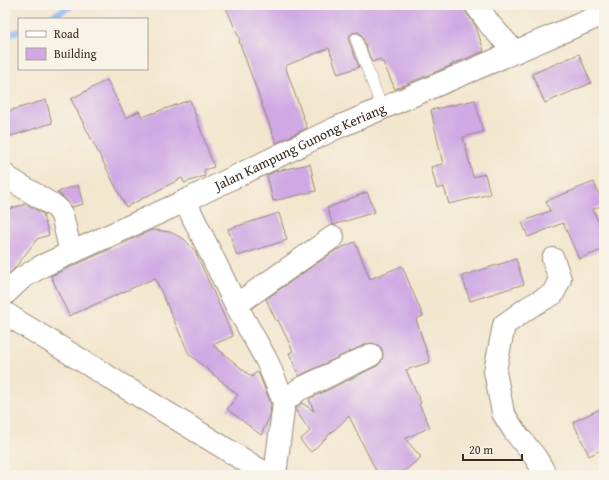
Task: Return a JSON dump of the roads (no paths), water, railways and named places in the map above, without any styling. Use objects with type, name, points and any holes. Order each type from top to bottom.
[{"type":"street","points":[[476,5],[491,26],[515,52]]},
{"type":"street","name":"Jalan Kampung Gunong Keriang","points":[[5,294],[22,278],[42,266],[185,201],[336,128],[604,14]]},
{"type":"street","points":[[5,175],[56,206],[62,215],[71,252]]},
{"type":"street","points":[[185,201],[236,305],[267,361],[284,402],[275,475]]},
{"type":"street","points":[[236,305],[333,237]]},
{"type":"street","points":[[544,475],[543,470],[536,458],[515,432],[503,413],[495,372],[504,325],[529,307],[553,294],[560,279],[553,259]]},
{"type":"street","points":[[5,313],[254,472]]},
{"type":"street","points":[[284,402],[298,390],[371,355]]},
{"type":"lane","points":[[356,39],[377,110]]},
{"type":"waterway","points":[[48,18],[74,5]]},
{"type":"waterway","points":[[5,36],[18,31]]}]
